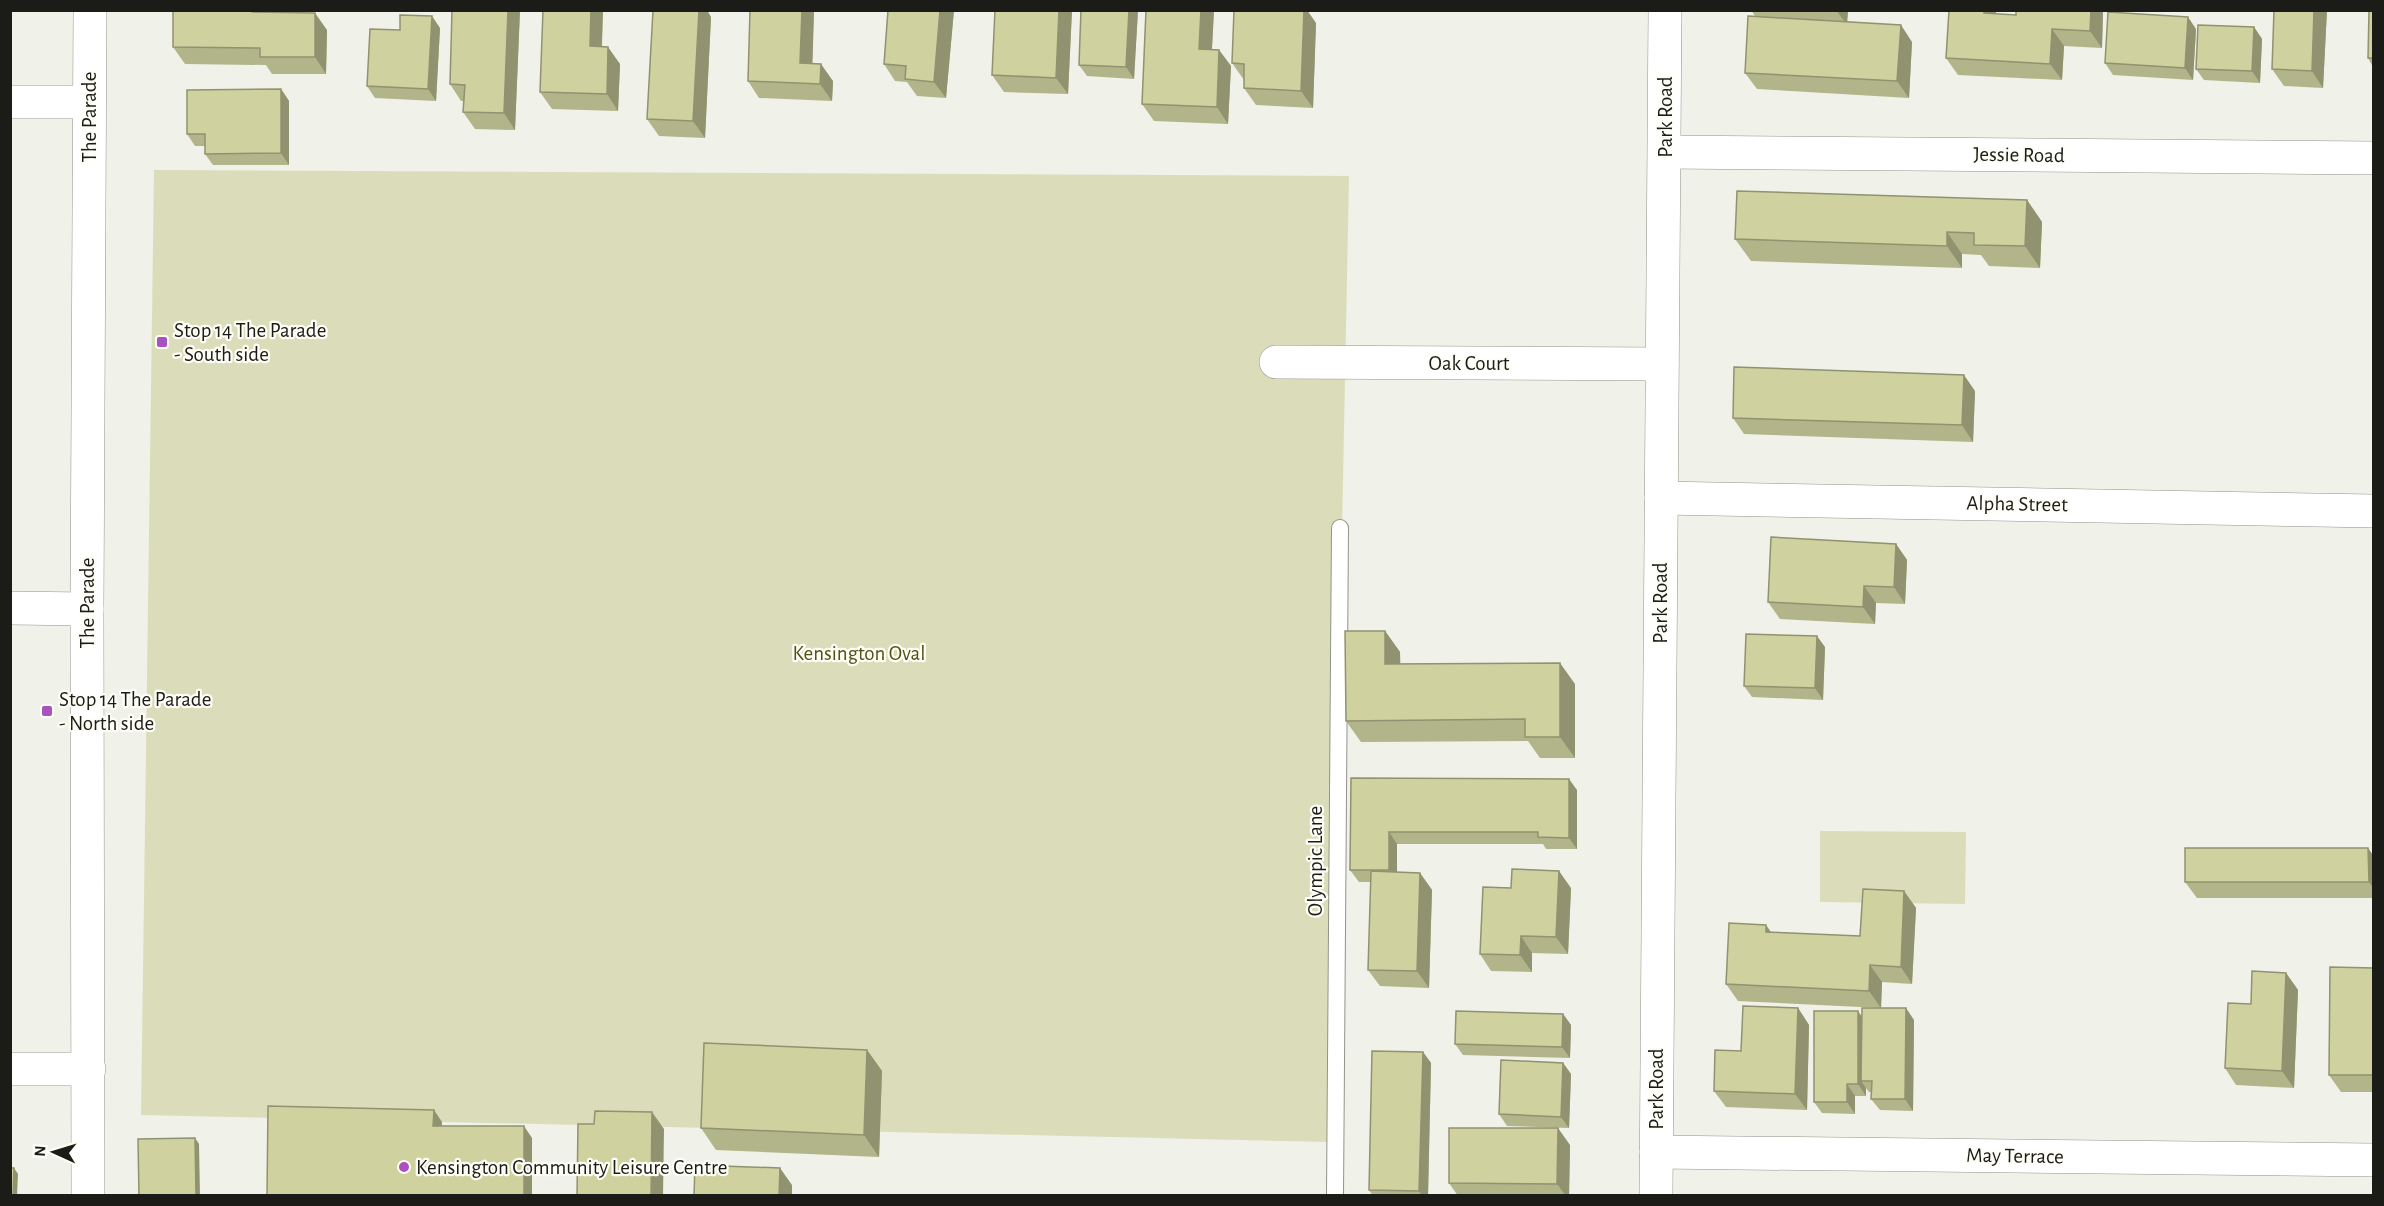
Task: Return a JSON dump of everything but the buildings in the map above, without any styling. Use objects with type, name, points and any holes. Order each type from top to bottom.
[{"type":"street","name":"The Parade","points":[[88,1196],[87,609],[90,10]]},
{"type":"street","name":"Park Road","points":[[1656,1196],[1665,10]]},
{"type":"street","points":[[10,102],[89,102]]},
{"type":"street","name":"Jessie Road","points":[[1665,152],[2373,158]]},
{"type":"street","name":"Oak Court","points":[[1276,362],[1662,364]]},
{"type":"street","name":"Alpha Street","points":[[1661,498],[2373,511]]},
{"type":"street","points":[[10,608],[87,609]]},
{"type":"street","points":[[10,1069],[89,1069]]},
{"type":"street","name":"May Terrace","points":[[1656,1152],[2373,1160]]},
{"type":"lane","name":"Olympic Lane","points":[[1335,1196],[1340,528]]},
{"type":"green space","name":"Kensington Oval","points":[[154,170],[1349,176],[1330,1142],[141,1115]]},
{"type":"green space","points":[[1820,831],[1966,832],[1965,904],[1820,902]]},
{"type":"place","name":"Stop 14 The Parade - South side","points":[[162,342]]},
{"type":"place","name":"Stop 14 The Parade - North side","points":[[47,711]]},
{"type":"place","name":"Kensington Community Leisure Centre","points":[[404,1167]]}]
